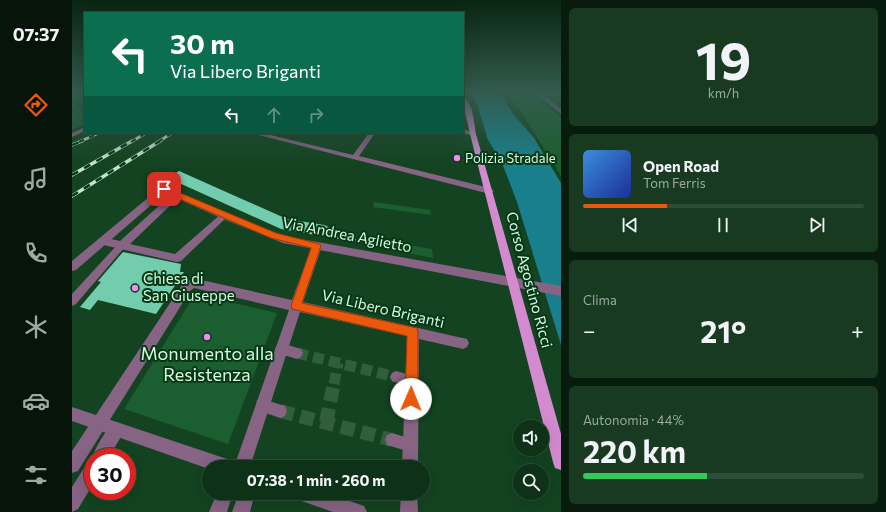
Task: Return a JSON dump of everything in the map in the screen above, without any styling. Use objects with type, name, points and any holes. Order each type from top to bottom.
[{"type":"main road","name":"Corso Agostino Ricci","points":[[469,116],[468,130],[490,191],[561,462]]},
{"type":"street","points":[[72,135],[84,129]]},
{"type":"street","points":[[258,134],[490,191]]},
{"type":"street","points":[[354,158],[371,134]]},
{"type":"street","name":"Via Andrea Aglietto","points":[[102,241],[164,189],[224,216],[283,239],[561,291]]},
{"type":"street","points":[[72,301],[121,246],[176,195]]},
{"type":"street","points":[[72,267],[102,241],[177,258],[224,216]]},
{"type":"street","points":[[244,460],[316,246]]},
{"type":"street","name":"Via Libero Briganti","points":[[100,423],[186,288],[192,283],[463,343]]},
{"type":"street","points":[[410,460],[413,332]]},
{"type":"street","points":[[281,349],[297,353]]},
{"type":"street","points":[[396,377],[412,381]]},
{"type":"street","points":[[262,406],[280,411]]},
{"type":"street","points":[[72,414],[206,460]]},
{"type":"street","points":[[72,465],[100,423]]},
{"type":"street","points":[[106,448],[118,430]]},
{"type":"street","points":[[392,440],[410,445]]},
{"type":"street","points":[[72,503],[84,484]]},
{"type":"street","points":[[218,512],[222,500]]},
{"type":"street","points":[[241,512],[245,500]]},
{"type":"street","points":[[323,500],[358,512]]},
{"type":"street","points":[[409,500],[409,512]]},
{"type":"green space","points":[[72,116],[84,116],[84,124],[72,130]]},
{"type":"green space","points":[[524,116],[559,116],[561,118],[561,176]]},
{"type":"green space","points":[[374,202],[430,210],[431,215],[373,207]]},
{"type":"green space","points":[[367,237],[432,249],[433,258],[365,245]]},
{"type":"green space","points":[[195,294],[277,313],[228,444],[124,409]]},
{"type":"water","points":[[481,116],[515,116],[534,138],[561,183],[561,345],[517,202],[502,163],[488,140]]},
{"type":"building","points":[[179,171],[287,219],[324,225],[356,239],[355,242],[281,229],[168,178]]},
{"type":"building","name":"Chiesa di San Giuseppe","points":[[123,252],[181,264],[180,272],[184,272],[156,314],[98,300],[90,310],[80,307],[101,282],[98,281]]},
{"type":"tunnel","points":[[297,353],[396,377]]},
{"type":"tunnel","points":[[334,384],[338,363]]},
{"type":"tunnel","points":[[326,422],[334,383]]},
{"type":"tunnel","points":[[280,411],[392,440]]},
{"type":"railway","points":[[79,142],[97,134]]},
{"type":"railway","points":[[131,142],[144,134]]},
{"type":"railway","points":[[158,142],[170,134]]},
{"type":"railway","points":[[72,145],[82,141]]},
{"type":"railway","points":[[72,175],[132,141]]},
{"type":"railway","points":[[72,196],[160,141]]},
{"type":"place","name":"Polizia Stradale","points":[[457,158]]},
{"type":"place","name":"Chiesa di San Giuseppe","points":[[135,288]]},
{"type":"place","name":"Monumento alla Resistenza","points":[[207,337]]},
{"type":"route","points":[[164,189],[224,216],[274,236],[316,246],[296,306],[413,332],[411,399]]}]
